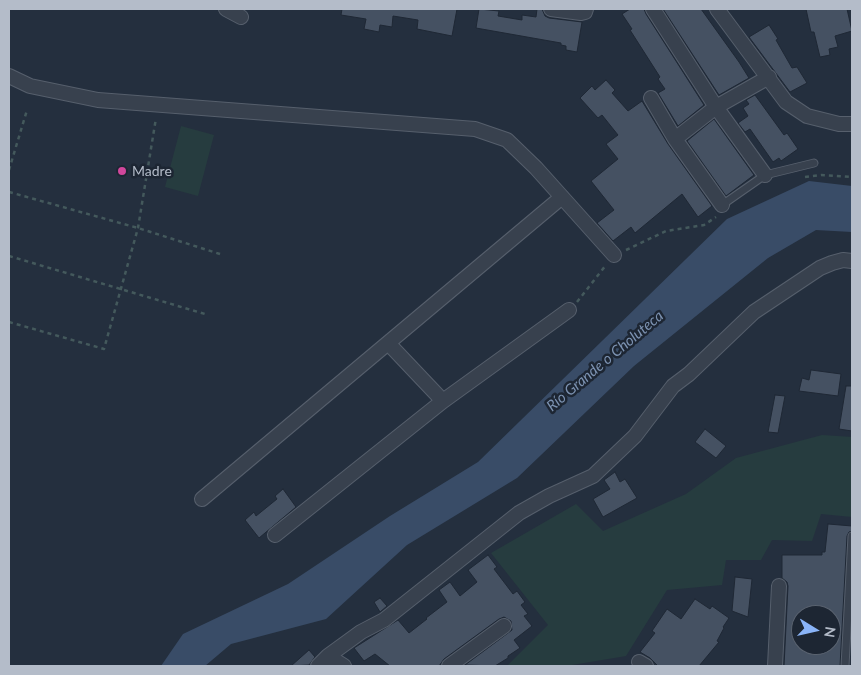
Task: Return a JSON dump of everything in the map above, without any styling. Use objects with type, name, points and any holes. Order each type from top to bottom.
[{"type":"street","points":[[226,9],[241,17]]},
{"type":"street","points":[[551,9],[581,13],[585,12],[586,9]]},
{"type":"street","points":[[653,9],[716,107],[765,175]]},
{"type":"street","points":[[717,9],[786,102],[807,116],[838,124],[852,124]]},
{"type":"street","points":[[9,76],[30,86],[98,100],[475,129],[507,140],[536,168],[614,255]]},
{"type":"street","points":[[675,138],[716,107],[769,77]]},
{"type":"street","points":[[651,98],[721,209]]},
{"type":"street","points":[[202,499],[562,197]]},
{"type":"street","points":[[318,666],[328,656],[361,632],[384,620],[519,513],[549,496],[593,476],[635,436],[674,386],[754,312],[820,268],[843,260],[852,261]]},
{"type":"street","points":[[274,535],[443,401],[569,310]]},
{"type":"street","points":[[388,343],[443,401]]},
{"type":"street","points":[[775,666],[778,586]]},
{"type":"street","points":[[449,666],[504,626]]},
{"type":"street","points":[[328,656],[344,666]]},
{"type":"lane","points":[[721,209],[765,175],[814,163]]},
{"type":"lane","points":[[845,666],[852,536]]},
{"type":"path","points":[[9,322],[104,349],[138,228],[158,106]]},
{"type":"path","points":[[9,170],[27,110]]},
{"type":"path","points":[[802,177],[821,175],[852,177]]},
{"type":"path","points":[[9,192],[138,228],[222,255]]},
{"type":"path","points":[[569,310],[614,255],[666,231],[704,225],[721,209]]},
{"type":"path","points":[[9,256],[205,314]]},
{"type":"green space","points":[[181,126],[214,135],[198,196],[165,187]]},
{"type":"green space","points":[[822,435],[852,437],[852,517],[821,514],[812,541],[772,540],[761,560],[726,560],[722,585],[667,590],[626,656],[566,666],[507,666],[548,625],[491,553],[576,504],[603,531],[686,494],[736,458]]},
{"type":"water","name":"Río Grande o Choluteca","points":[[809,181],[852,186],[852,232],[816,230],[768,258],[634,366],[517,478],[407,545],[326,619],[231,644],[205,666],[161,666],[183,634],[288,584],[390,516],[478,462],[727,219]]},
{"type":"building","points":[[342,9],[457,9],[452,36],[417,29],[418,20],[393,16],[392,27],[380,25],[379,32],[364,29],[366,19],[341,15]]},
{"type":"building","points":[[479,9],[499,11],[498,16],[522,20],[522,15],[536,17],[537,9],[542,9],[545,16],[549,18],[582,22],[577,52],[566,50],[566,46],[561,45],[561,43],[476,28]]},
{"type":"building","points":[[630,9],[644,9],[704,105],[678,126],[658,93],[665,89],[658,79],[660,77],[622,14]]},
{"type":"building","points":[[663,9],[701,9],[749,78],[719,95]]},
{"type":"building","points":[[806,9],[847,9],[852,31],[835,36],[838,47],[829,49],[830,55],[820,57],[814,32],[811,32]]},
{"type":"building","points":[[769,25],[792,68],[797,67],[807,83],[790,92],[749,37]]},
{"type":"building","points":[[606,80],[615,90],[612,93],[628,111],[642,101],[668,144],[712,206],[698,217],[682,194],[635,233],[631,227],[613,241],[597,223],[614,210],[591,181],[618,159],[606,144],[618,135],[602,115],[598,118],[580,98],[592,86],[595,90]]},
{"type":"building","points":[[755,95],[784,135],[787,133],[798,149],[781,161],[779,158],[773,162],[750,129],[745,132],[738,123],[748,116],[743,108],[749,104],[746,100]]},
{"type":"building","points":[[714,119],[754,175],[726,196],[687,141]]},
{"type":"building","points":[[811,370],[841,374],[838,396],[799,391],[802,378],[809,380]]},
{"type":"building","points":[[846,386],[852,386],[852,431],[839,429]]},
{"type":"building","points":[[775,395],[785,396],[778,433],[768,432]]},
{"type":"building","points":[[705,429],[726,446],[716,458],[695,442]]},
{"type":"building","points":[[615,472],[620,482],[625,479],[637,498],[603,517],[593,499],[610,489],[604,480]]},
{"type":"building","points":[[283,489],[296,507],[259,538],[245,520],[254,512],[256,516],[277,499],[275,496]]},
{"type":"building","points":[[828,524],[852,526],[852,531],[847,536],[841,647],[841,605],[791,605],[791,655],[841,655],[840,666],[784,666],[788,586],[787,582],[782,578],[782,555],[822,555],[822,552],[825,552]]},
{"type":"building","points":[[488,555],[497,567],[494,569],[513,594],[517,591],[525,602],[521,605],[528,614],[524,616],[532,626],[514,640],[520,648],[495,666],[465,665],[512,630],[511,621],[504,617],[444,659],[439,666],[390,666],[375,654],[364,661],[354,648],[398,620],[409,633],[447,602],[439,590],[450,582],[460,596],[477,582],[468,570]]},
{"type":"building","points":[[735,577],[752,579],[748,617],[732,611]]},
{"type":"building","points":[[380,598],[387,606],[380,612],[374,602]]},
{"type":"building","points":[[695,599],[710,609],[712,606],[729,618],[717,641],[719,642],[699,666],[658,666],[640,652],[655,633],[652,631],[667,609],[681,619]]},
{"type":"building","points":[[309,650],[315,657],[309,665],[291,666]]},
{"type":"place","name":"Madre","points":[[122,171]]}]
